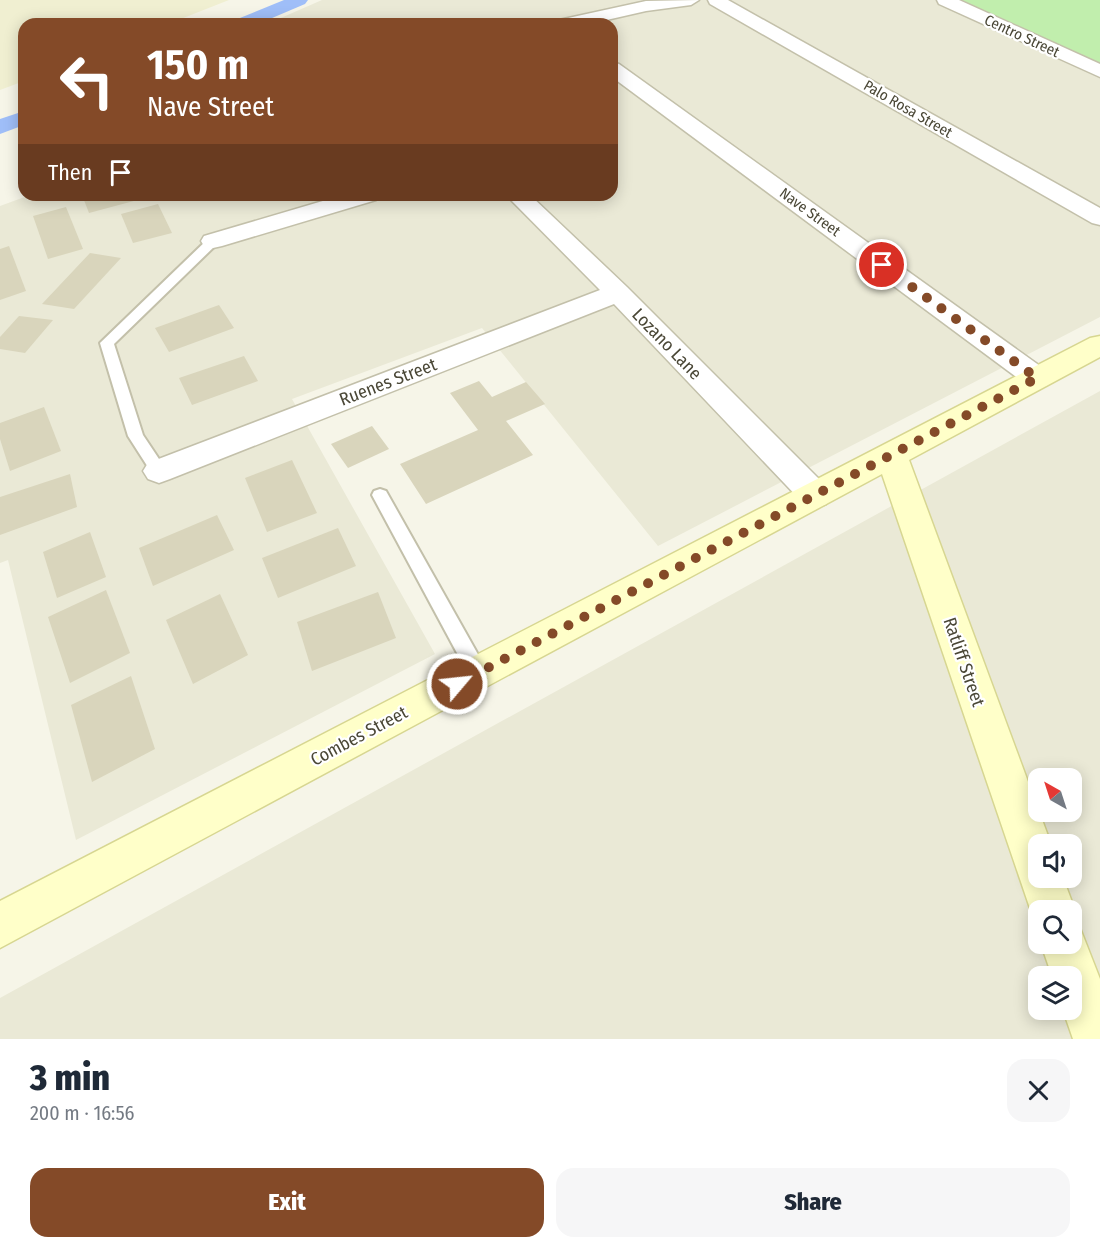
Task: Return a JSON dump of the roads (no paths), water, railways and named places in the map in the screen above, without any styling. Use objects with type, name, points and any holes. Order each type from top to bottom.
[{"type":"street","points":[[592,18],[646,6],[691,0]]},
{"type":"street","name":"Palo Rosa Street","points":[[716,0],[1100,218]]},
{"type":"street","name":"Centro Street","points":[[945,0],[1100,71]]},
{"type":"street","name":"Nave Street","points":[[618,72],[1037,378]]},
{"type":"street","points":[[213,241],[348,201]]},
{"type":"street","name":"Lozano Lane","points":[[523,201],[618,293],[815,495]]},
{"type":"street","name":"Ruenes Street","points":[[159,471],[618,293]]},
{"type":"street","name":"Combes Street","points":[[0,925],[1100,345]]},
{"type":"street","name":"Ratliff Street","points":[[891,454],[1028,842]]},
{"type":"street","points":[[1068,954],[1098,1039]]},
{"type":"lane","points":[[159,471],[136,436],[107,343],[213,241]]},
{"type":"lane","points":[[380,495],[478,673]]},
{"type":"waterway","points":[[256,18],[299,0]]},
{"type":"waterway","points":[[0,127],[18,120]]}]
